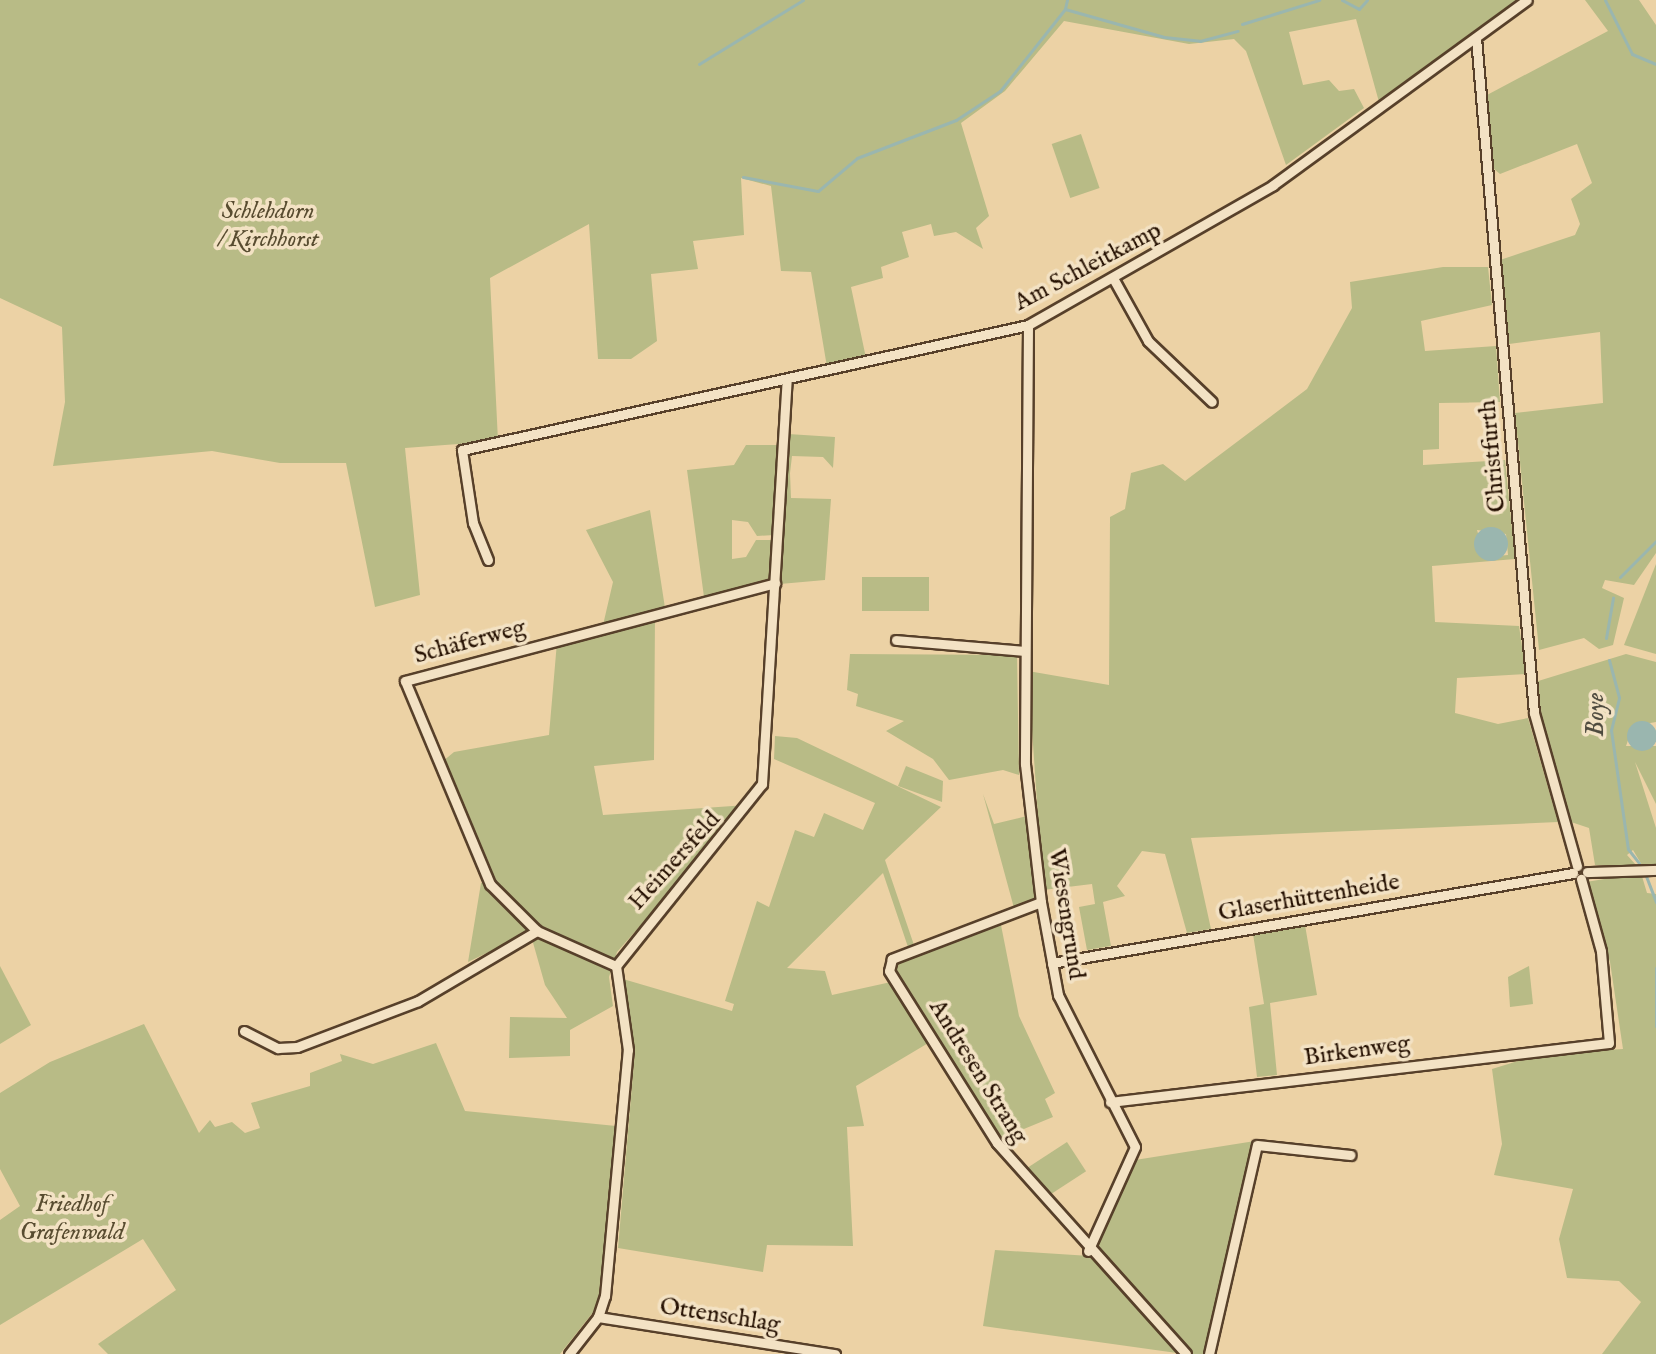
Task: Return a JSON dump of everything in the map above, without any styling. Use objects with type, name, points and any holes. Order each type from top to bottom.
[{"type":"street","name":"Am Schleitkamp","points":[[488,560],[473,523],[462,450],[787,381],[1028,325],[1273,185],[1527,0]]},
{"type":"street","name":"Christfurth","points":[[1476,38],[1534,713],[1601,951],[1609,1043]]},
{"type":"street","points":[[1113,278],[1148,341],[1212,402]]},
{"type":"street","name":"Wiesengrund","points":[[1028,325],[1025,764],[1041,902],[1058,995],[1135,1151],[1088,1251]]},
{"type":"street","name":"Heimersfeld","points":[[616,966],[760,792],[787,381]]},
{"type":"street","name":"Schäferweg","points":[[616,966],[537,931],[490,884],[405,681],[775,583]]},
{"type":"street","points":[[896,640],[1024,651]]},
{"type":"street","name":"Glaserhüttenheide","points":[[1052,963],[1580,872],[1656,870]]},
{"type":"street","name":"Andresen Strang","points":[[1041,902],[888,964],[988,1131],[1088,1251],[1186,1354]]},
{"type":"street","points":[[244,1031],[278,1048],[297,1047],[418,1001],[537,931]]},
{"type":"street","points":[[569,1354],[598,1317],[628,1050],[616,966]]},
{"type":"street","name":"Birkenweg","points":[[1110,1102],[1609,1043]]},
{"type":"street","points":[[1209,1354],[1257,1145],[1350,1155]]},
{"type":"street","name":"Ottenschlag","points":[[598,1317],[835,1354]]},
{"type":"green space","name":"Schlehdorn / Kirchhorst","points":[[0,0],[1520,0],[1379,102],[1356,19],[1289,32],[1303,85],[1329,80],[1339,91],[1354,89],[1364,108],[1286,165],[1246,51],[1234,39],[1189,44],[1064,21],[1005,91],[961,123],[989,216],[976,228],[983,249],[956,232],[934,236],[931,224],[902,232],[909,257],[881,267],[883,278],[851,287],[866,358],[827,367],[811,272],[781,271],[771,186],[741,178],[744,235],[693,241],[698,269],[651,274],[657,341],[631,359],[598,359],[589,224],[490,278],[498,441],[405,448],[420,595],[375,607],[346,463],[280,463],[212,451],[53,466],[65,402],[62,327],[0,298]]},
{"type":"green space","points":[[1585,0],[1639,0],[1656,25],[1656,553],[1634,585],[1605,580],[1602,588],[1624,598],[1613,645],[1599,649],[1584,638],[1539,650],[1515,413],[1603,403],[1600,332],[1509,344],[1500,260],[1575,235],[1580,224],[1571,199],[1592,183],[1577,144],[1500,174],[1493,168],[1487,95],[1608,31]]},
{"type":"green space","points":[[1081,134],[1100,188],[1070,198],[1052,144]]},
{"type":"green space","points":[[1443,267],[1488,267],[1492,305],[1421,321],[1425,351],[1496,346],[1500,402],[1439,403],[1439,449],[1423,450],[1423,465],[1505,460],[1515,559],[1432,566],[1435,622],[1519,626],[1526,674],[1457,678],[1455,713],[1498,724],[1528,718],[1558,822],[1191,838],[1211,929],[1187,933],[1165,854],[1142,851],[1117,886],[1125,896],[1103,902],[1111,946],[1087,950],[1079,907],[1095,904],[1092,884],[1043,890],[1028,671],[1109,685],[1110,517],[1125,509],[1131,473],[1163,464],[1185,481],[1307,389],[1352,308],[1350,282]],"holes":[[[1477,530],[1506,534],[1508,555],[1485,557]]]},
{"type":"green space","points":[[788,434],[835,437],[833,468],[823,457],[792,456],[790,473],[791,498],[831,499],[825,580],[780,584]]},
{"type":"green space","points":[[746,445],[780,445],[774,535],[757,536],[748,522],[732,520],[732,559],[746,557],[756,540],[771,540],[771,578],[704,597],[687,470],[734,465]]},
{"type":"green space","points":[[650,510],[665,608],[603,625],[613,582],[586,530]]},
{"type":"green space","points":[[1656,564],[1656,654],[1624,645]]},
{"type":"green space","points":[[862,577],[929,577],[929,611],[862,611]]},
{"type":"green space","points":[[655,616],[654,760],[594,766],[603,815],[747,805],[617,952],[609,977],[613,1006],[570,1030],[570,1056],[509,1058],[510,1017],[567,1018],[545,985],[530,932],[468,962],[481,883],[492,881],[442,762],[454,752],[549,735],[557,642]]},
{"type":"green space","points":[[850,654],[1017,655],[1019,775],[1003,770],[949,780],[933,759],[886,731],[904,721],[856,706],[858,694],[847,690]]},
{"type":"green space","points":[[1626,654],[1656,662],[1656,722],[1633,726],[1626,746],[1656,746],[1656,804],[1635,762],[1656,828],[1656,865],[1642,865],[1633,850],[1627,855],[1636,865],[1595,865],[1589,828],[1565,820],[1541,741],[1535,682]]},
{"type":"green space","points":[[775,736],[797,738],[941,807],[885,860],[915,948],[909,950],[883,873],[787,968],[825,971],[832,995],[891,982],[930,1042],[856,1086],[864,1126],[847,1127],[853,1246],[767,1245],[763,1272],[618,1248],[635,1050],[623,979],[732,1011],[734,1004],[725,1001],[757,901],[769,907],[795,830],[814,837],[824,813],[863,830],[875,803],[774,759]]},
{"type":"green space","points":[[906,766],[943,781],[942,802],[898,786]]},
{"type":"green space","points":[[983,794],[994,824],[1027,816],[1035,901],[1014,908]]},
{"type":"green space","points":[[1641,873],[1647,893],[1656,894],[1656,1354],[1602,1354],[1641,1302],[1619,1281],[1567,1278],[1559,1239],[1573,1189],[1494,1175],[1502,1144],[1492,1069],[1541,1054],[1623,1049],[1610,962],[1586,882]]},
{"type":"green space","points":[[1000,920],[1019,1016],[1055,1093],[1045,1099],[1053,1117],[997,1140],[893,972],[896,960]]},
{"type":"green space","points":[[1305,925],[1317,995],[1270,1003],[1277,1075],[1257,1077],[1249,1007],[1264,1004],[1253,934]]},
{"type":"green space","points":[[0,966],[31,1025],[0,1044]]},
{"type":"green space","points":[[1529,966],[1533,1004],[1510,1007],[1508,977]]},
{"type":"green space","name":"Friedhof Grafenwald","points":[[144,1024],[199,1133],[210,1120],[215,1127],[232,1122],[245,1133],[260,1128],[251,1103],[310,1086],[310,1073],[342,1061],[340,1054],[373,1064],[436,1043],[465,1111],[616,1126],[598,1306],[560,1354],[108,1354],[98,1344],[176,1290],[143,1239],[0,1325],[0,1220],[20,1206],[0,1169],[0,1093],[50,1062]]},
{"type":"green space","points":[[1255,1141],[1206,1354],[1193,1354],[1095,1254],[1095,1241],[1135,1160]]},
{"type":"green space","points":[[1067,1142],[1086,1171],[1041,1201],[1022,1171]]},
{"type":"green space","points":[[995,1250],[1090,1256],[1184,1354],[983,1326]]},
{"type":"water","points":[[1491,527],[1503,532],[1508,544],[1503,556],[1491,561],[1479,556],[1474,544],[1479,532]]},
{"type":"water","points":[[1642,721],[1653,725],[1657,736],[1653,747],[1642,751],[1631,747],[1627,736],[1631,725]]},
{"type":"waterway","points":[[699,64],[803,0]]},
{"type":"waterway","name":"Boye","points":[[1067,0],[1065,9],[1164,37],[1200,41],[1238,31]]},
{"type":"waterway","name":"Boye","points":[[1242,24],[1319,0]]},
{"type":"waterway","name":"Boye","points":[[1342,0],[1359,9],[1367,0]]},
{"type":"waterway","name":"Boye","points":[[1605,0],[1632,54],[1656,64]]},
{"type":"waterway","points":[[743,177],[818,191],[857,158],[956,120],[1000,91],[1065,9]]},
{"type":"waterway","name":"Boye","points":[[1620,577],[1656,541]]},
{"type":"waterway","name":"Boye","points":[[1606,638],[1613,598]]},
{"type":"waterway","name":"Boye","points":[[1609,660],[1619,698],[1611,730],[1628,849],[1639,863]]},
{"type":"waterway","name":"Boye","points":[[1646,876],[1656,902]]},
{"type":"waterway","name":"Boye","points":[[1656,968],[1656,1026]]}]
